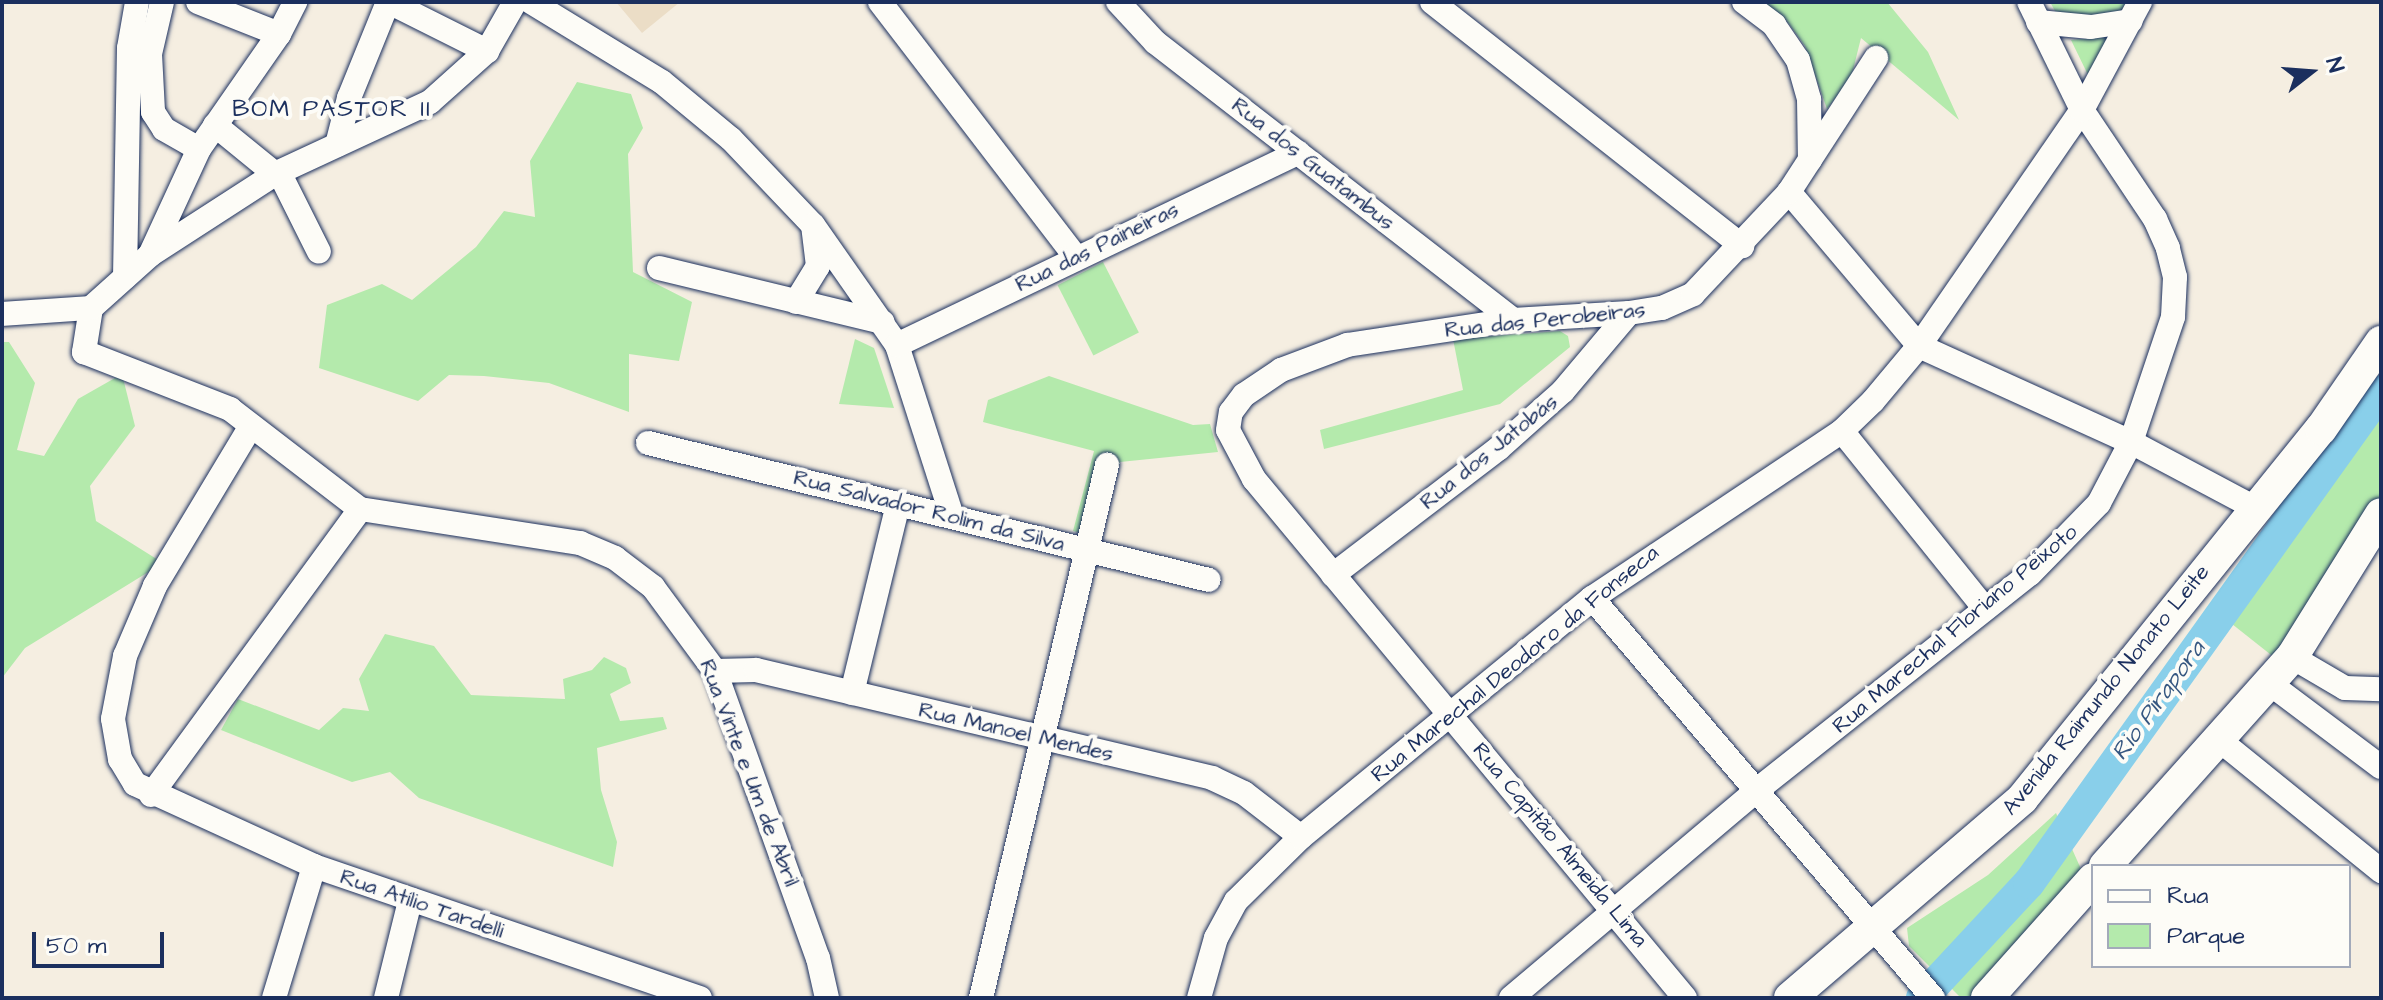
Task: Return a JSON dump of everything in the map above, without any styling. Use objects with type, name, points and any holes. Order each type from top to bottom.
[{"type":"main road","name":"Avenida Raimundo Nonato Leite","points":[[1790,998],[2022,799],[2257,509],[2381,342]]},
{"type":"main road","points":[[2107,864],[2292,657],[2381,514]]},
{"type":"main road","points":[[1987,998],[2091,881]]},
{"type":"street","points":[[125,277],[129,48],[137,2]]},
{"type":"street","points":[[162,2],[150,54],[153,112],[164,129],[199,149]]},
{"type":"street","points":[[198,2],[279,34]]},
{"type":"street","points":[[150,255],[199,149],[279,34],[295,2]]},
{"type":"street","points":[[337,145],[349,98],[389,2],[487,51]]},
{"type":"street","points":[[2,314],[88,320],[125,277],[150,255],[277,173],[430,102],[487,51],[515,2]]},
{"type":"street","points":[[531,2],[662,82],[731,139],[813,225],[897,345],[952,516]]},
{"type":"street","points":[[880,2],[1075,256]]},
{"type":"street","name":"Rua dos Guatambus","points":[[1118,2],[1155,42],[1513,320]]},
{"type":"street","points":[[1432,2],[1742,246]]},
{"type":"street","points":[[1744,2],[1774,25],[1798,60],[1809,99],[1810,161]]},
{"type":"street","points":[[2033,12],[2091,27],[2136,11]]},
{"type":"street","name":"Rua Marechal Deodoro da Fonseca","points":[[1199,998],[1216,938],[1236,901],[1301,837],[1592,598],[1842,431],[1919,346],[2082,110],[2136,11]]},
{"type":"street","name":"Rua Marechal Floriano Peixoto","points":[[1511,998],[1614,908],[1985,609],[2079,528],[2131,442],[2173,317],[2175,277],[2155,219],[2082,110],[2033,12]]},
{"type":"street","name":"Rua das Perobeiras","points":[[1228,430],[1231,412],[1244,395],[1281,370],[1347,345],[1513,320],[1629,313],[1662,308],[1693,294],[1742,246],[1789,192],[1876,58]]},
{"type":"street","points":[[215,125],[277,173],[319,252]]},
{"type":"street","name":"Rua das Paineiras","points":[[897,345],[1075,256],[1298,153]]},
{"type":"street","points":[[1789,192],[1919,346],[2131,442],[2257,509]]},
{"type":"street","points":[[796,302],[818,266],[813,225]]},
{"type":"street","points":[[659,268],[883,322]]},
{"type":"street","name":"Rua dos Jatobás","points":[[1333,575],[1498,449],[1563,391],[1629,313]]},
{"type":"street","name":"Rua Vinte e Um de Abril","points":[[88,320],[84,352],[203,397],[251,426],[360,509],[580,543],[615,558],[653,587],[715,671],[818,958],[827,998]]},
{"type":"street","points":[[251,426],[155,586],[125,656],[113,719],[120,759],[135,784],[151,795],[360,509]]},
{"type":"street","name":"Rua Capitão Almeida Lima","points":[[1228,430],[1254,479],[1614,908],[1685,998]]},
{"type":"street","points":[[1842,431],[1985,609]]},
{"type":"street","name":"Rua Salvador Rolim da Silva","points":[[648,443],[1209,580]]},
{"type":"street","points":[[981,998],[1107,465]]},
{"type":"street","points":[[852,693],[898,504]]},
{"type":"street","points":[[1592,598],[1933,998]]},
{"type":"street","points":[[2292,657],[2345,688],[2381,689]]},
{"type":"street","name":"Rua Manoel Mendes","points":[[715,671],[756,670],[1212,778],[1244,793],[1301,837]]},
{"type":"street","points":[[2269,683],[2381,767]]},
{"type":"street","points":[[2218,739],[2381,871]]},
{"type":"street","name":"Rua Atílio Tardelli","points":[[151,795],[314,866],[694,997]]},
{"type":"street","points":[[274,998],[314,866]]},
{"type":"street","points":[[386,998],[410,901]]},
{"type":"shaded area","points":[[616,2],[680,2],[642,33]]},
{"type":"green space","points":[[1763,2],[1887,2],[1928,52],[1959,120],[1861,38],[1851,78],[1827,109],[1805,46],[1786,20]]},
{"type":"green space","points":[[2050,2],[2131,2],[2115,19],[2060,20]]},
{"type":"green space","points":[[2112,36],[2089,77],[2071,40]]},
{"type":"green space","points":[[577,82],[631,94],[643,128],[628,154],[633,272],[692,302],[679,361],[629,354],[629,412],[549,383],[484,376],[449,375],[418,401],[319,368],[327,305],[382,284],[412,300],[476,247],[504,211],[535,217],[530,161]]},
{"type":"green space","points":[[1103,262],[1139,332],[1093,356],[1058,285]]},
{"type":"green space","points":[[1560,331],[1568,336],[1570,347],[1500,404],[1324,449],[1320,430],[1463,390],[1453,339]]},
{"type":"green space","points":[[855,339],[874,348],[894,408],[839,404]]},
{"type":"green space","points":[[2,342],[9,342],[35,383],[17,450],[44,456],[78,399],[122,374],[135,426],[90,486],[96,521],[163,563],[25,648],[2,678]]},
{"type":"green space","points":[[1049,376],[1193,425],[1210,424],[1218,452],[1120,462],[1101,538],[1073,531],[1094,451],[983,422],[988,400]]},
{"type":"green space","points":[[2381,399],[2381,504],[2280,662],[2232,624]]},
{"type":"green space","points":[[385,634],[434,646],[471,695],[565,699],[563,679],[592,670],[604,657],[626,668],[631,683],[610,694],[620,721],[663,717],[667,729],[597,748],[601,790],[617,842],[613,867],[419,798],[390,772],[352,782],[221,730],[238,699],[319,730],[343,708],[369,711],[359,679]]},
{"type":"green space","points":[[2056,813],[2085,878],[1978,998],[1961,998],[1909,946],[1907,928],[1988,875]]},
{"type":"waterway","name":"Rio Pirapora","points":[[1922,998],[2029,883],[2381,391]]},
{"type":"district","name":"BOM PASTOR II","points":[[332,110]]}]
